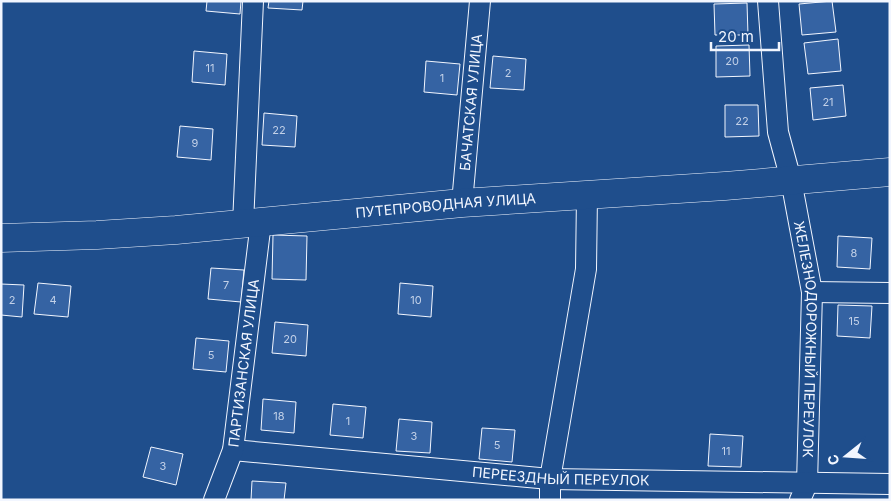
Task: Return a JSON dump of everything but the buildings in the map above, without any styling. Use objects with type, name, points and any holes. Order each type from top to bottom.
[{"type":"main road","name":"ПУТЕПРОВОДНАЯ УЛИЦА","points":[[1,238],[97,235],[252,223],[462,203],[725,186],[890,172]]},
{"type":"street","name":"ПАРТИЗАНСКАЯ УЛИЦА","points":[[214,500],[233,450],[252,223],[253,1]]},
{"type":"street","name":"БАЧАТСКАЯ УЛИЦА","points":[[462,203],[480,1]]},
{"type":"street","name":"ЖЕЛЕЗНОДОРОЖНЫЙ ПЕРЕУЛОК","points":[[768,1],[778,132],[791,180],[812,292],[804,492]]},
{"type":"street","points":[[550,500],[550,480],[586,269],[587,195]]},
{"type":"street","points":[[812,292],[890,293]]},
{"type":"street","name":"ПЕРЕЕЗДНЫЙ ПЕРЕУЛОК","points":[[233,450],[550,480],[804,492],[890,484]]}]
